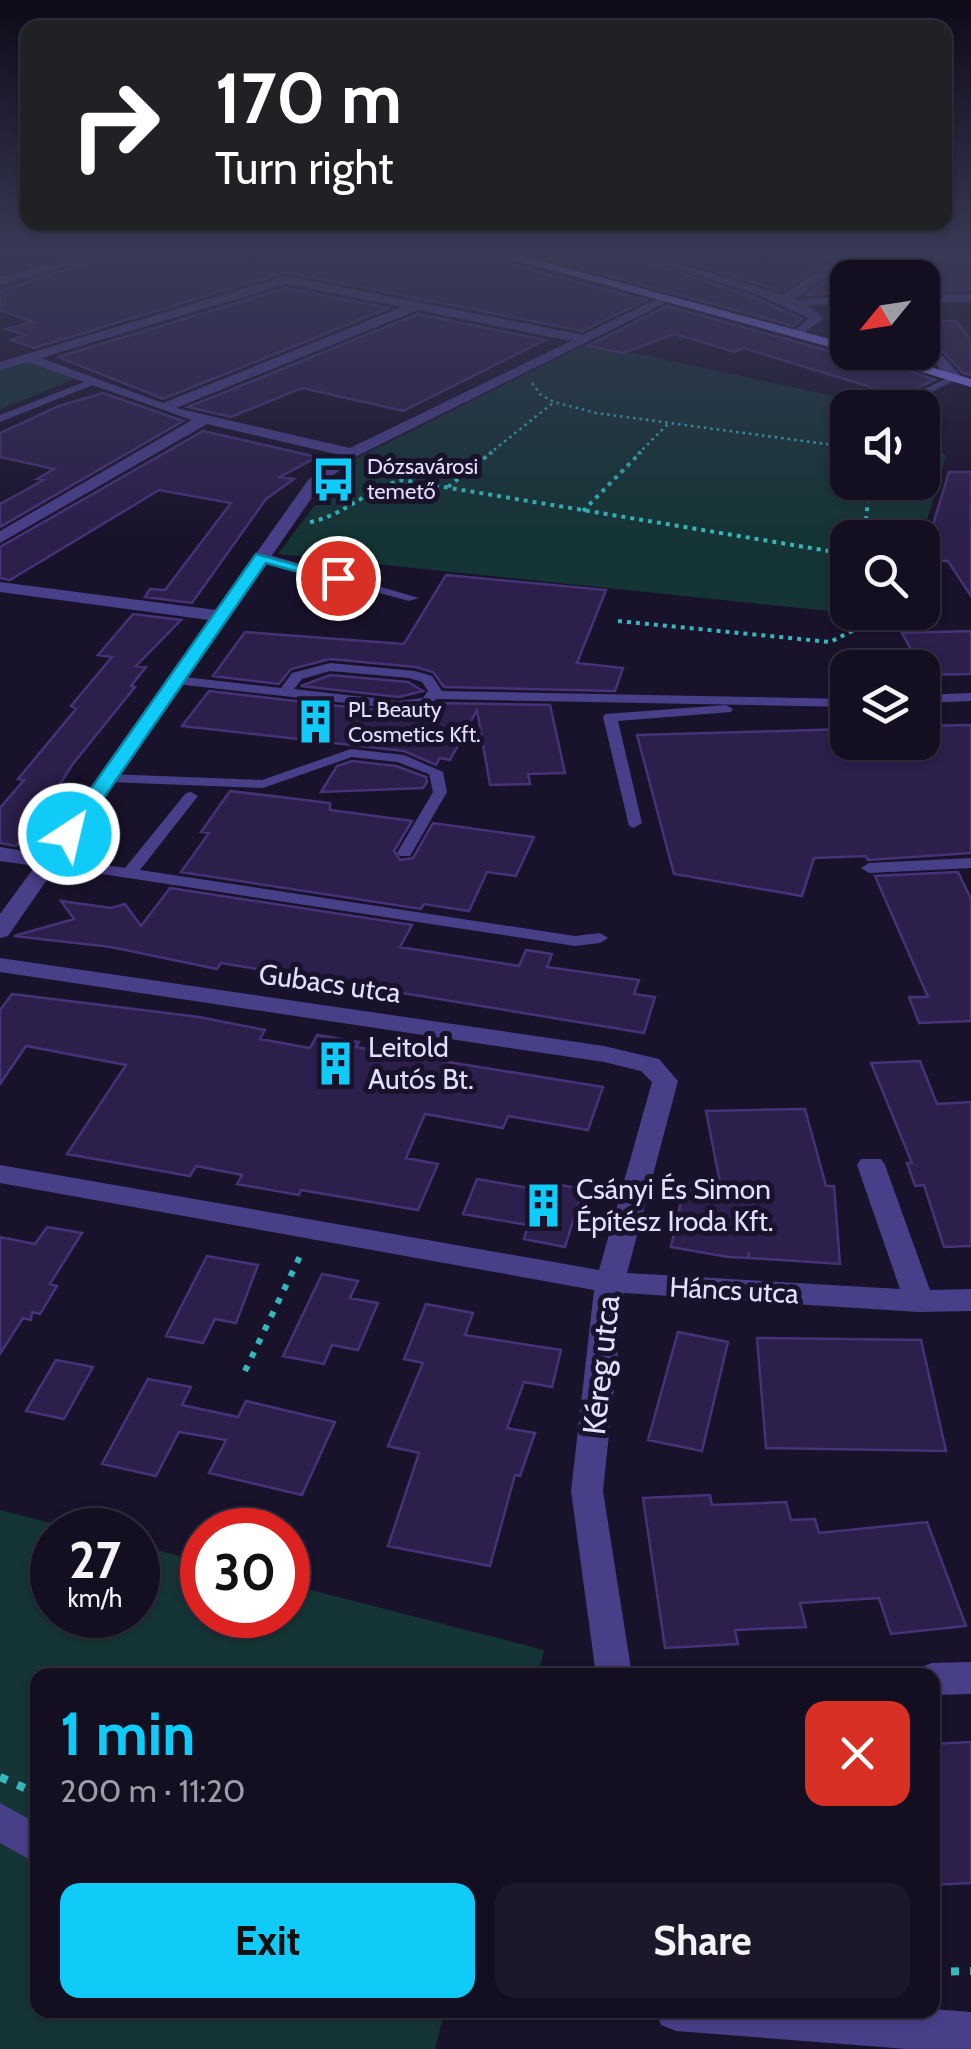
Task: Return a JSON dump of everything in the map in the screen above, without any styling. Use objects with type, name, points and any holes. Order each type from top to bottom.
[{"type":"street","points":[[0,366],[68,346]]},
{"type":"street","points":[[163,408],[318,346]]},
{"type":"street","points":[[0,932],[314,483],[352,453],[571,346]]},
{"type":"street","points":[[0,348],[163,408],[352,453]]},
{"type":"street","points":[[940,360],[954,378]]},
{"type":"street","points":[[926,370],[971,383]]},
{"type":"street","points":[[0,538],[205,419]]},
{"type":"street","points":[[5,592],[221,616]]},
{"type":"street","points":[[0,854],[49,861]]},
{"type":"street","name":"Gubacs utca","points":[[0,964],[604,1054],[650,1065]]},
{"type":"street","name":"Kéreg utca","points":[[613,1668],[587,1492],[610,1282],[665,1081],[650,1065]]},
{"type":"street","points":[[871,1165],[919,1301]]},
{"type":"street","name":"Háncs utca","points":[[0,1174],[610,1282],[919,1301],[971,1300]]},
{"type":"street","points":[[940,1679],[971,1678]]},
{"type":"street","points":[[0,1821],[30,1843]]},
{"type":"street","points":[[0,1841],[30,1847]]},
{"type":"street","points":[[779,2018],[971,2033]]},
{"type":"lane","points":[[928,390],[954,378]]},
{"type":"lane","points":[[0,419],[92,382]]},
{"type":"lane","points":[[262,558],[413,598]]},
{"type":"lane","points":[[285,692],[297,676],[330,667],[410,674],[427,679],[435,695]]},
{"type":"lane","points":[[176,680],[410,706],[427,702],[435,695],[694,698],[803,704]]},
{"type":"lane","points":[[940,698],[971,697]]},
{"type":"lane","points":[[634,823],[610,717],[830,703]]},
{"type":"lane","points":[[108,778],[263,784],[351,753],[414,762],[436,772],[440,792],[405,854]]},
{"type":"lane","points":[[129,873],[191,796]]},
{"type":"lane","points":[[49,861],[575,941],[600,938]]},
{"type":"lane","points":[[868,868],[971,862]]},
{"type":"path","points":[[519,371],[531,374],[534,387],[554,402],[668,424],[830,445]]},
{"type":"path","points":[[448,487],[554,402]]},
{"type":"path","points":[[583,511],[668,424]]},
{"type":"path","points":[[287,522],[330,518],[355,497],[390,482],[448,487],[830,551]]},
{"type":"path","points":[[618,621],[830,642],[852,630]]},
{"type":"path","points":[[245,1371],[313,1230]]},
{"type":"path","points":[[0,1777],[30,1790]]},
{"type":"path","points":[[940,1972],[971,1972]]},
{"type":"green space","points":[[583,346],[600,346],[830,395],[830,500],[933,500],[927,520],[830,520],[830,611],[278,554],[332,482],[357,458]]},
{"type":"green space","points":[[24,361],[74,379],[0,410],[0,368]]},
{"type":"green space","points":[[940,450],[946,456],[940,476]]},
{"type":"green space","points":[[0,1510],[30,1518],[30,1638],[160,1638],[160,1551],[180,1556],[180,1638],[310,1638],[310,1590],[544,1650],[540,1668],[30,1668],[30,2018],[443,2018],[435,2049],[0,2049]]},
{"type":"building","points":[[96,346],[296,346],[163,399],[58,357]]},
{"type":"building","points":[[340,346],[534,346],[403,411],[302,388],[231,417],[188,407]]},
{"type":"building","points":[[588,346],[643,346],[623,353]]},
{"type":"building","points":[[713,346],[810,346],[830,351],[830,370],[906,370],[935,380],[912,390],[880,390],[744,348],[735,352]]},
{"type":"building","points":[[940,346],[971,346],[971,375],[963,373]]},
{"type":"building","points":[[103,393],[183,421],[0,527],[0,504],[44,480],[37,479],[54,469],[0,457],[0,433],[59,406]]},
{"type":"building","points":[[203,431],[317,457],[280,477],[294,479],[266,499],[192,603],[145,597],[150,589],[165,590],[231,503],[159,490],[10,580],[0,578],[0,547]]},
{"type":"building","points":[[949,472],[971,472],[971,596],[948,561],[940,561],[940,520],[934,520]]},
{"type":"building","points":[[446,575],[606,590],[577,663],[623,668],[615,691],[444,687],[433,672],[416,667],[330,659],[291,669],[279,684],[213,676],[245,632],[404,644]]},
{"type":"building","points":[[133,614],[181,620],[136,666],[146,667],[131,686],[135,687],[72,765],[39,818],[16,846],[0,843],[0,808],[24,780],[18,779],[76,709],[71,706],[112,657],[98,655]]},
{"type":"building","points":[[971,631],[971,674],[940,675],[940,650],[911,650],[902,633]]},
{"type":"building","points":[[330,675],[408,682],[423,691],[399,697],[301,686]]},
{"type":"building","points":[[209,691],[399,713],[432,709],[438,703],[550,705],[565,773],[528,774],[530,784],[490,785],[477,710],[450,760],[440,758],[436,765],[404,751],[182,726]]},
{"type":"building","points":[[971,725],[971,853],[868,860],[866,856],[814,858],[802,896],[674,874],[637,735],[830,730],[830,760],[940,760],[940,726]]},
{"type":"building","points":[[352,761],[396,766],[426,777],[427,782],[423,788],[321,792],[337,766]]},
{"type":"building","points":[[230,791],[330,803],[330,810],[412,821],[394,851],[400,860],[413,858],[433,823],[534,837],[516,876],[487,872],[469,911],[424,904],[421,909],[181,872],[209,833],[201,832]]},
{"type":"building","points":[[958,872],[971,899],[971,1021],[919,1023],[909,997],[928,997],[875,876]]},
{"type":"building","points":[[170,888],[412,925],[400,947],[519,966],[526,950],[552,954],[547,967],[639,980],[634,994],[655,997],[644,1033],[221,963],[217,969],[111,947],[14,936],[74,919],[61,901],[111,908],[125,904],[141,926]]},
{"type":"building","points":[[12,994],[199,1017],[265,1030],[260,1039],[310,1048],[317,1035],[359,1042],[356,1047],[603,1087],[588,1130],[508,1116],[503,1128],[425,1114],[406,1158],[438,1164],[418,1210],[301,1190],[299,1195],[237,1184],[242,1175],[196,1166],[190,1176],[67,1154],[126,1065],[26,1046],[0,1084],[0,1010]]},
{"type":"building","points":[[920,1061],[937,1104],[971,1102],[971,1246],[944,1247],[924,1185],[915,1186],[907,1163],[912,1163],[871,1063]]},
{"type":"building","points":[[805,1109],[826,1186],[834,1186],[840,1264],[749,1258],[749,1252],[748,1258],[728,1257],[671,1247],[685,1183],[721,1188],[706,1111]]},
{"type":"building","name":"Csányi És Simon Építész Iroda Kft.","points":[[477,1179],[540,1190],[543,1182],[583,1189],[565,1247],[524,1239],[528,1225],[463,1214]]},
{"type":"building","points":[[47,1227],[82,1233],[50,1284],[57,1286],[40,1314],[32,1312],[31,1320],[23,1318],[0,1354],[0,1237],[35,1244]]},
{"type":"building","points":[[207,1256],[258,1265],[236,1323],[215,1319],[203,1343],[166,1336]]},
{"type":"building","points":[[322,1274],[358,1281],[350,1298],[378,1303],[358,1350],[332,1345],[324,1364],[283,1356]]},
{"type":"building","points":[[426,1304],[473,1313],[465,1335],[561,1350],[552,1387],[524,1382],[507,1428],[535,1433],[520,1476],[515,1475],[490,1566],[388,1546],[419,1453],[388,1446],[423,1363],[404,1359]]},
{"type":"building","points":[[678,1332],[728,1342],[702,1451],[648,1440]]},
{"type":"building","points":[[757,1338],[921,1340],[946,1451],[766,1448]]},
{"type":"building","points":[[56,1360],[93,1367],[64,1419],[26,1411]]},
{"type":"building","points":[[148,1379],[191,1387],[182,1405],[238,1417],[246,1401],[335,1422],[302,1495],[209,1473],[226,1440],[179,1432],[156,1476],[102,1464]]},
{"type":"building","points":[[710,1495],[712,1505],[786,1502],[791,1520],[815,1519],[819,1533],[927,1522],[966,1626],[891,1634],[879,1598],[800,1603],[806,1627],[735,1630],[738,1644],[665,1648],[643,1498]]},
{"type":"building","points":[[971,1742],[971,1883],[940,1885],[940,1744]]},
{"type":"place","name":"Dózsavárosi temető","points":[[334,479]]},
{"type":"place","name":"PL Beauty Cosmetics Kft.","points":[[315,722]]},
{"type":"place","name":"Leitold Autós Bt.","points":[[335,1063]]},
{"type":"place","name":"Csányi És Simon Építész Iroda Kft.","points":[[543,1205]]},
{"type":"route","points":[[69,834],[262,558],[338,578]]}]
